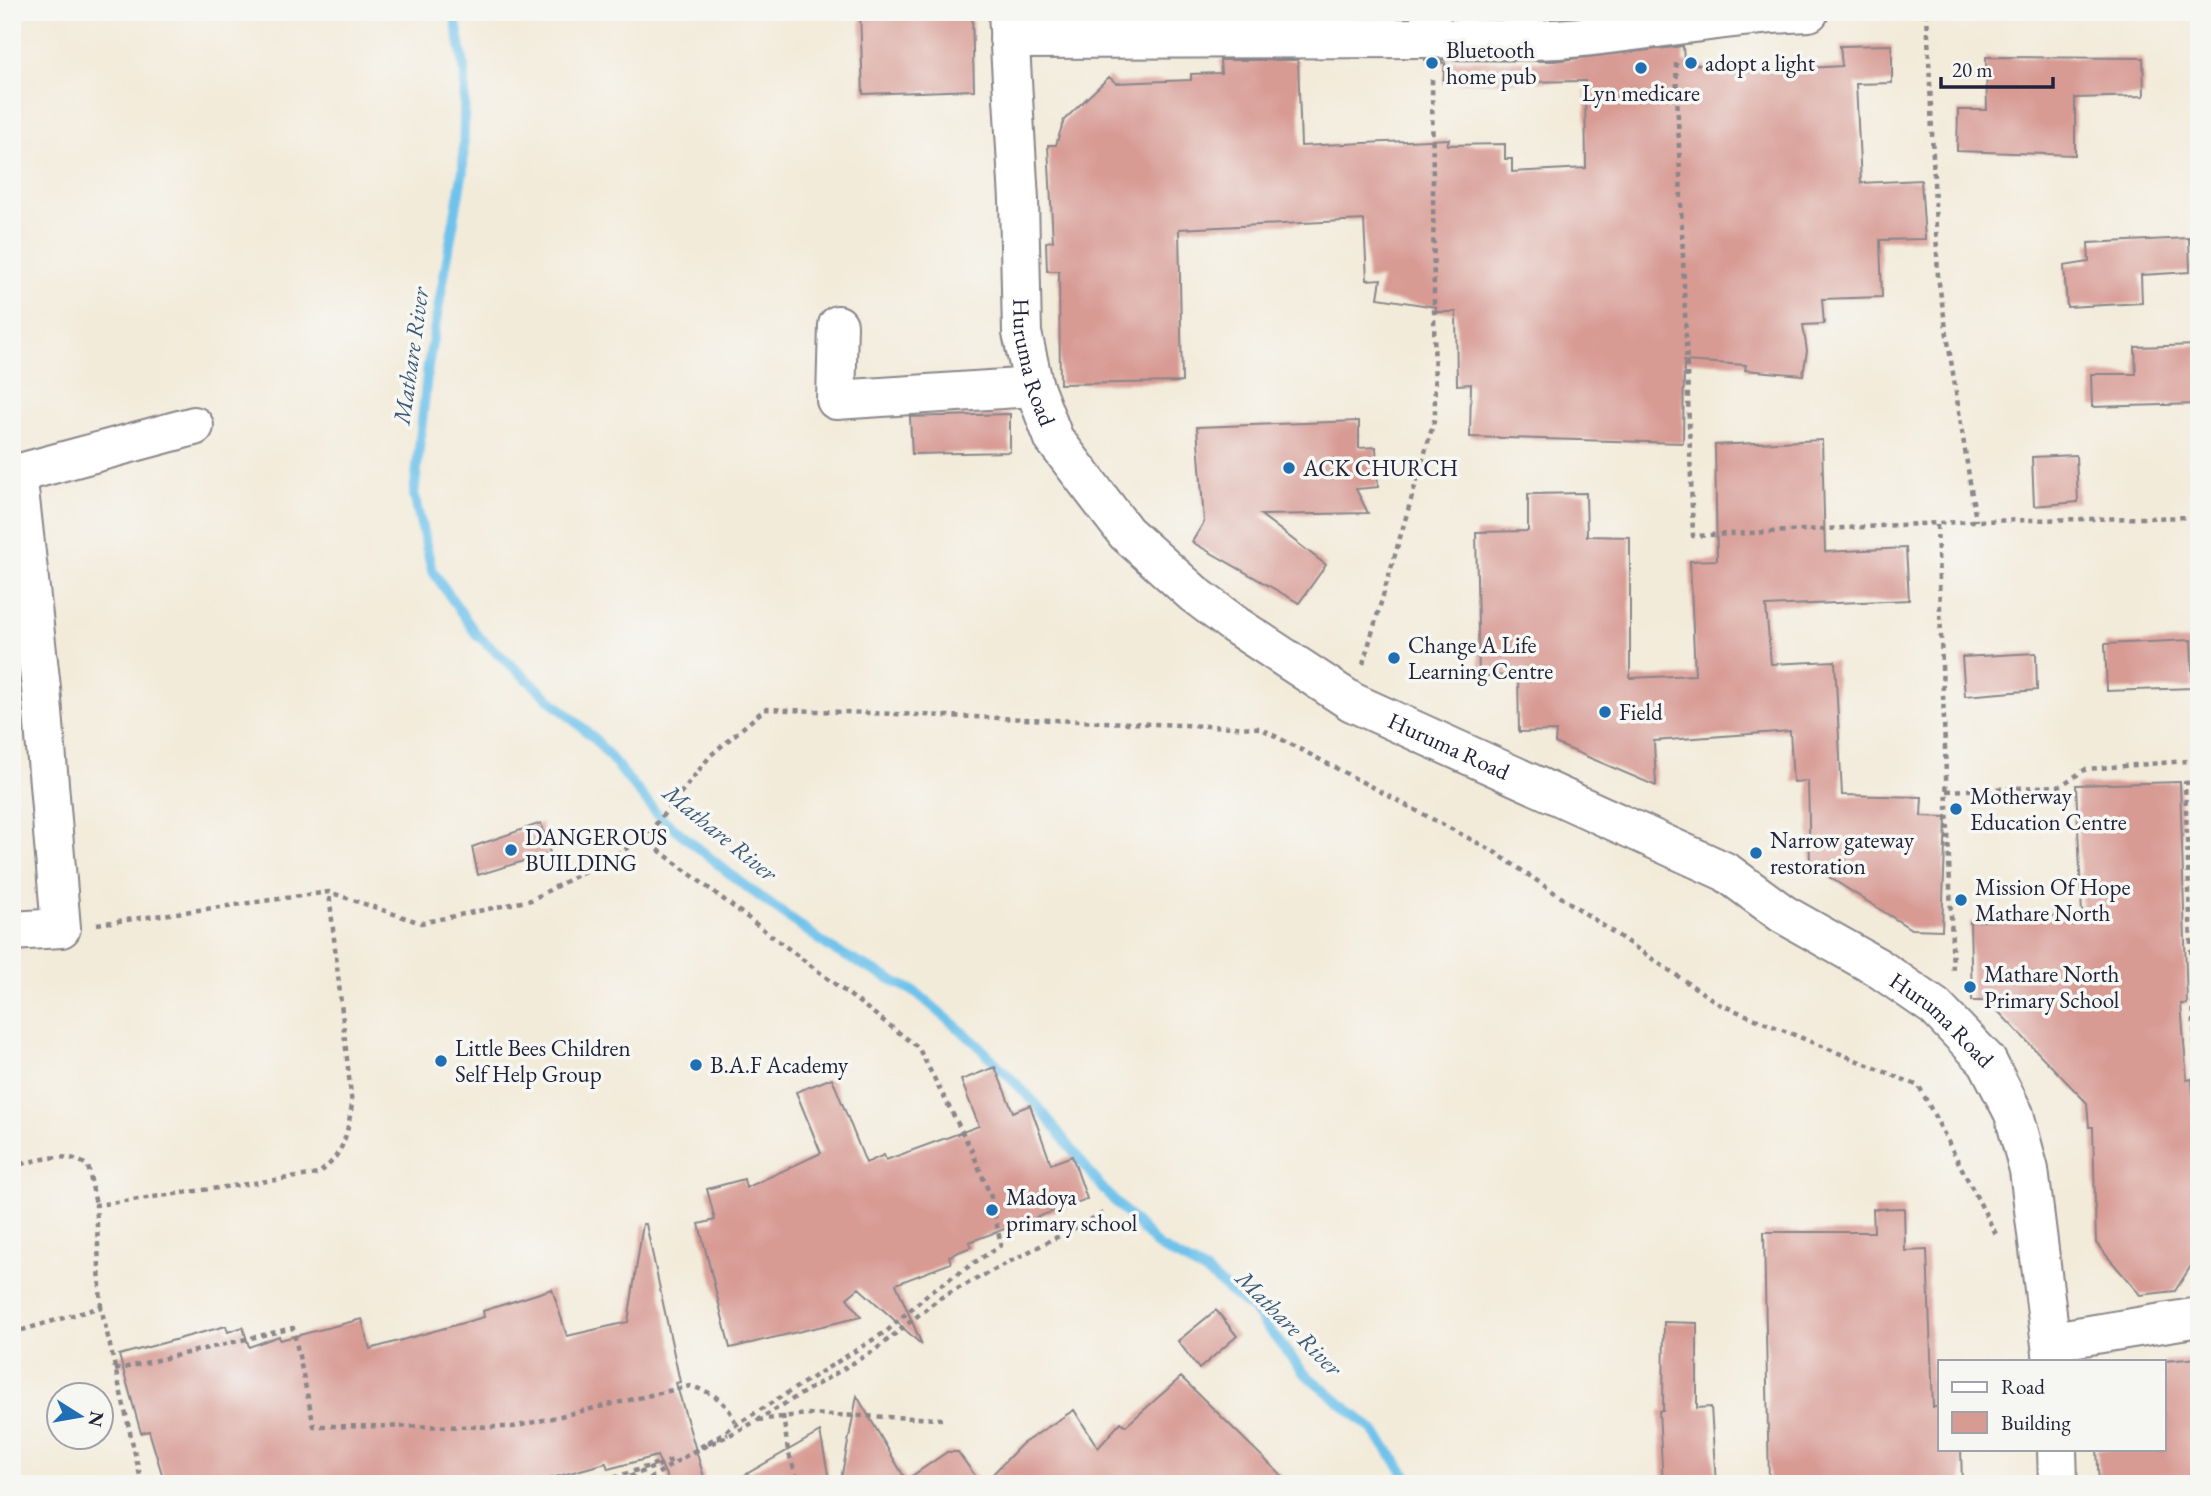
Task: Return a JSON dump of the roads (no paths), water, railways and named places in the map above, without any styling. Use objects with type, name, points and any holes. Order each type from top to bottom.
[{"type":"street","points":[[1008,25],[1431,25],[1567,38],[1773,13],[1809,12]]},
{"type":"street","name":"Huruma Road","points":[[1008,25],[1019,201],[1022,333],[1034,387],[1054,439],[1126,533],[1194,594],[1235,625],[1352,702],[1726,872],[1783,914],[1877,967],[1935,1007],[1987,1061],[2014,1114],[2029,1170],[2053,1351]]},
{"type":"street","points":[[838,325],[836,400],[1034,387]]},
{"type":"street","points":[[12,931],[61,928],[41,688],[19,490],[12,476],[194,426]]},
{"type":"street","points":[[2053,1351],[2199,1317]]},
{"type":"street","points":[[2057,1450],[2058,1484]]},
{"type":"waterway","name":"Mathare River","points":[[454,12],[465,72],[463,170],[428,366],[414,495],[432,570],[476,634],[595,739],[658,815],[741,883],[832,949],[917,993],[977,1044],[1037,1105],[1102,1188],[1159,1247],[1206,1272],[1253,1310],[1303,1372],[1373,1430],[1413,1484]]},
{"type":"place","name":"Bluetooth home pub","points":[[1432,63]]},
{"type":"place","name":"adopt a light","points":[[1691,63]]},
{"type":"place","name":"Lyn medicare","points":[[1641,68]]},
{"type":"place","name":"ACK CHURCH","points":[[1289,468]]},
{"type":"place","name":"Change A Life Learning Centre","points":[[1394,658]]},
{"type":"place","name":"Field","points":[[1605,712]]},
{"type":"place","name":"Motherway Education Centre","points":[[1956,809]]},
{"type":"place","name":"DANGEROUS BUILDING","points":[[511,850]]},
{"type":"place","name":"Narrow gateway restoration","points":[[1756,853]]},
{"type":"place","name":"Mission Of Hope Mathare North","points":[[1961,900]]},
{"type":"place","name":"Mathare North Primary School","points":[[1970,987]]},
{"type":"place","name":"Little Bees Children Self Help Group","points":[[441,1061]]},
{"type":"place","name":"B.A.F Academy","points":[[696,1065]]},
{"type":"place","name":"Madoya primary school","points":[[992,1210]]}]
